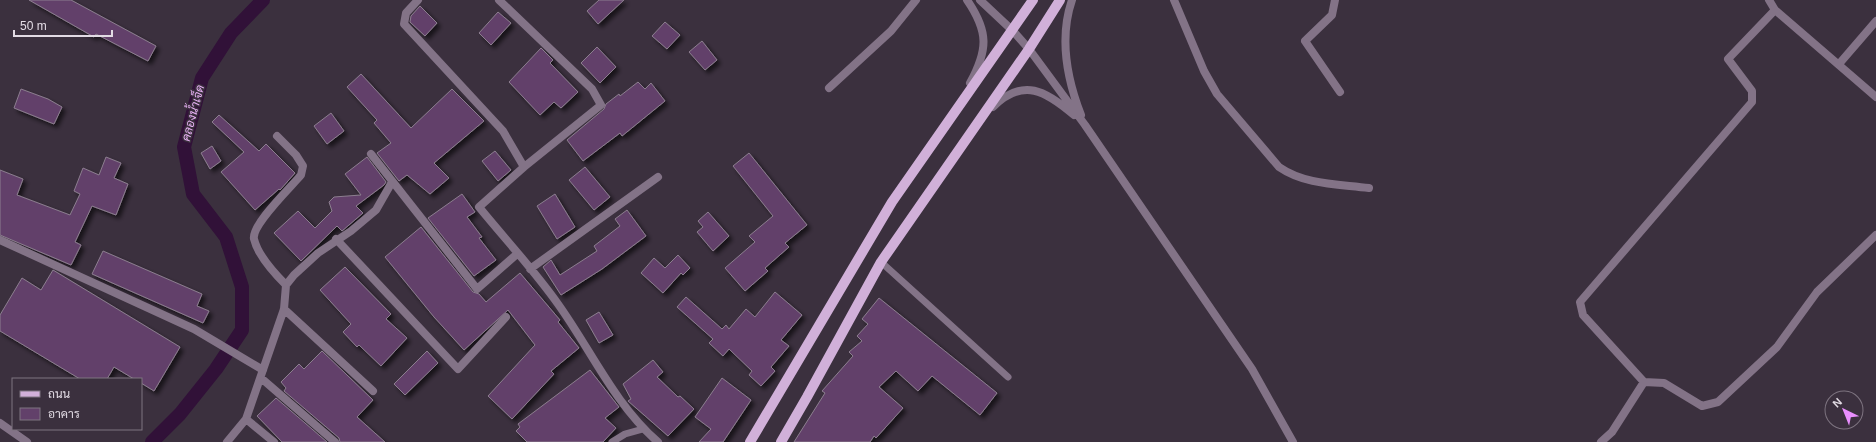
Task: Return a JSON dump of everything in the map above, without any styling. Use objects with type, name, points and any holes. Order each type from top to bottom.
[{"type":"main road","points":[[750,442],[892,202],[1013,31],[1033,0]]},
{"type":"main road","points":[[781,442],[808,397],[881,262],[1029,49],[1060,0]]},
{"type":"street","points":[[418,0],[406,13],[404,24],[503,131],[524,167]]},
{"type":"street","points":[[499,0],[592,89],[601,105],[524,167],[479,207],[558,304],[592,358],[643,429],[658,442]]},
{"type":"street","points":[[829,88],[891,31],[916,0]]},
{"type":"street","points":[[952,117],[981,64],[985,45],[981,26],[967,0]]},
{"type":"street","points":[[980,0],[1013,31],[1029,49],[1085,125],[1252,369],[1293,442]]},
{"type":"street","points":[[1072,0],[1066,35],[1067,62],[1071,88],[1085,125]]},
{"type":"street","points":[[1174,0],[1204,71],[1217,94],[1279,166],[1290,175],[1305,180],[1369,188]]},
{"type":"street","points":[[1335,0],[1332,14],[1305,41],[1340,92]]},
{"type":"street","points":[[1770,0],[1775,10],[1876,97]]},
{"type":"street","points":[[1775,10],[1728,59],[1752,91],[1752,102],[1580,302],[1583,315],[1644,382],[1664,382],[1702,406],[1718,402],[1777,347],[1817,292],[1876,235]]},
{"type":"street","points":[[1839,64],[1876,21]]},
{"type":"street","points":[[981,118],[1002,98],[1011,92],[1025,89],[1042,93],[1060,103],[1085,125]]},
{"type":"street","points":[[277,136],[296,155],[303,166],[301,175],[257,226],[254,238],[263,258],[286,285]]},
{"type":"street","points":[[371,154],[477,289],[517,254]]},
{"type":"street","points":[[530,270],[658,177]]},
{"type":"street","points":[[227,442],[246,420],[284,309],[286,285],[300,269],[336,239],[351,231],[376,210],[392,182]]},
{"type":"street","points":[[336,239],[458,369],[506,317]]},
{"type":"street","points":[[0,240],[194,329],[262,374],[335,442]]},
{"type":"street","points":[[284,309],[373,391]]},
{"type":"street","points":[[1601,442],[1612,432],[1644,382]]},
{"type":"street","points":[[246,420],[274,442]]},
{"type":"street","points":[[0,423],[27,442]]},
{"type":"lane","points":[[881,262],[1008,377]]},
{"type":"lane","points":[[612,442],[625,434],[643,429]]},
{"type":"building","points":[[29,0],[71,0],[156,46],[148,61],[96,34],[94,37]]},
{"type":"building","points":[[599,0],[624,0],[598,24],[587,11]]},
{"type":"building","points":[[420,6],[437,23],[425,36],[410,22],[411,16]]},
{"type":"building","points":[[498,12],[511,23],[491,45],[479,33]]},
{"type":"building","points":[[665,22],[680,35],[667,49],[652,36]]},
{"type":"building","points":[[702,41],[717,60],[705,70],[689,52]]},
{"type":"building","points":[[597,47],[616,67],[600,83],[581,63]]},
{"type":"building","points":[[541,48],[553,60],[550,63],[578,92],[561,108],[554,102],[540,115],[509,82]]},
{"type":"building","points":[[361,74],[411,128],[452,89],[484,121],[434,163],[449,178],[430,194],[407,175],[399,181],[377,153],[391,143],[374,123],[377,120],[347,87]]},
{"type":"building","points":[[638,82],[645,89],[651,83],[665,101],[622,136],[620,133],[583,161],[567,140],[604,109],[606,104],[619,94],[620,96]]},
{"type":"building","points":[[21,89],[48,99],[62,107],[54,124],[14,108]]},
{"type":"building","points":[[331,113],[344,131],[327,144],[314,126]]},
{"type":"building","points":[[219,115],[259,151],[266,144],[295,173],[280,190],[279,189],[255,210],[221,172],[244,152],[212,122]]},
{"type":"building","points":[[212,146],[221,161],[210,169],[201,153]]},
{"type":"building","points":[[495,151],[511,170],[498,181],[482,161]]},
{"type":"building","points":[[749,153],[807,225],[785,243],[789,247],[765,268],[768,271],[745,291],[725,268],[755,242],[749,236],[773,216],[733,166]]},
{"type":"building","points":[[106,157],[121,163],[114,178],[128,184],[116,215],[92,206],[75,242],[81,245],[71,265],[0,235],[0,170],[23,179],[17,195],[70,215],[80,194],[74,191],[83,168],[99,175]]},
{"type":"building","points":[[367,157],[386,182],[356,206],[363,213],[342,231],[337,226],[301,261],[274,233],[298,211],[315,228],[332,211],[329,202],[334,197],[361,195],[345,174]]},
{"type":"building","points":[[585,167],[610,197],[594,210],[569,180]]},
{"type":"building","points":[[462,194],[475,212],[467,217],[482,237],[479,238],[496,260],[474,276],[428,218]]},
{"type":"building","points":[[555,194],[575,227],[557,239],[537,206]]},
{"type":"building","points":[[627,210],[646,236],[602,269],[561,295],[543,267],[551,260],[560,275],[597,251],[594,246],[620,226],[615,219]]},
{"type":"building","points":[[708,212],[729,236],[713,251],[697,232],[703,227],[698,221]]},
{"type":"building","points":[[421,227],[473,292],[479,294],[486,302],[520,273],[560,320],[558,322],[579,348],[551,371],[554,374],[512,419],[488,396],[535,345],[508,310],[464,350],[434,317],[385,257]]},
{"type":"building","points":[[103,251],[202,294],[197,306],[209,311],[203,323],[92,274]]},
{"type":"building","points":[[678,255],[690,268],[683,275],[681,273],[663,293],[641,273],[654,258],[665,268]]},
{"type":"building","points":[[345,267],[391,314],[386,319],[407,338],[381,366],[359,345],[357,347],[343,332],[351,324],[320,290]]},
{"type":"building","points":[[53,270],[180,347],[154,391],[142,384],[142,378],[132,378],[114,367],[108,378],[78,378],[0,331],[0,315],[22,278],[41,290]]},
{"type":"building","points":[[775,292],[802,315],[781,340],[789,346],[771,367],[775,371],[761,386],[749,375],[752,371],[729,349],[723,356],[709,343],[713,339],[677,307],[686,297],[722,329],[726,325],[729,329],[746,309],[755,317]]},
{"type":"building","points":[[879,298],[997,393],[980,415],[932,376],[918,391],[896,371],[879,387],[903,408],[876,438],[874,436],[870,442],[794,442],[825,393],[822,391],[853,356],[849,352],[862,341],[857,336],[868,324],[862,319]]},
{"type":"building","points":[[599,312],[613,335],[599,343],[586,320]]},
{"type":"building","points":[[322,351],[373,400],[357,417],[385,442],[340,442],[339,438],[284,391],[286,388],[281,382],[299,364],[304,369]]},
{"type":"building","points":[[427,351],[438,363],[405,395],[394,384]]},
{"type":"building","points":[[653,360],[663,372],[657,377],[678,397],[680,396],[694,409],[668,436],[628,401],[631,399],[623,384]]},
{"type":"building","points":[[590,370],[619,407],[605,418],[616,428],[603,442],[527,442],[516,431],[520,427],[518,424]]},
{"type":"building","points":[[722,378],[751,400],[723,442],[699,442],[711,429],[695,417]]},
{"type":"building","points":[[276,398],[327,442],[282,442],[257,416]]},
{"type":"waterway","name":"คลองน้ำเจ็ด","points":[[152,442],[180,414],[216,369],[242,330],[242,287],[226,237],[193,194],[184,147],[202,78],[231,33],[263,0]]}]
